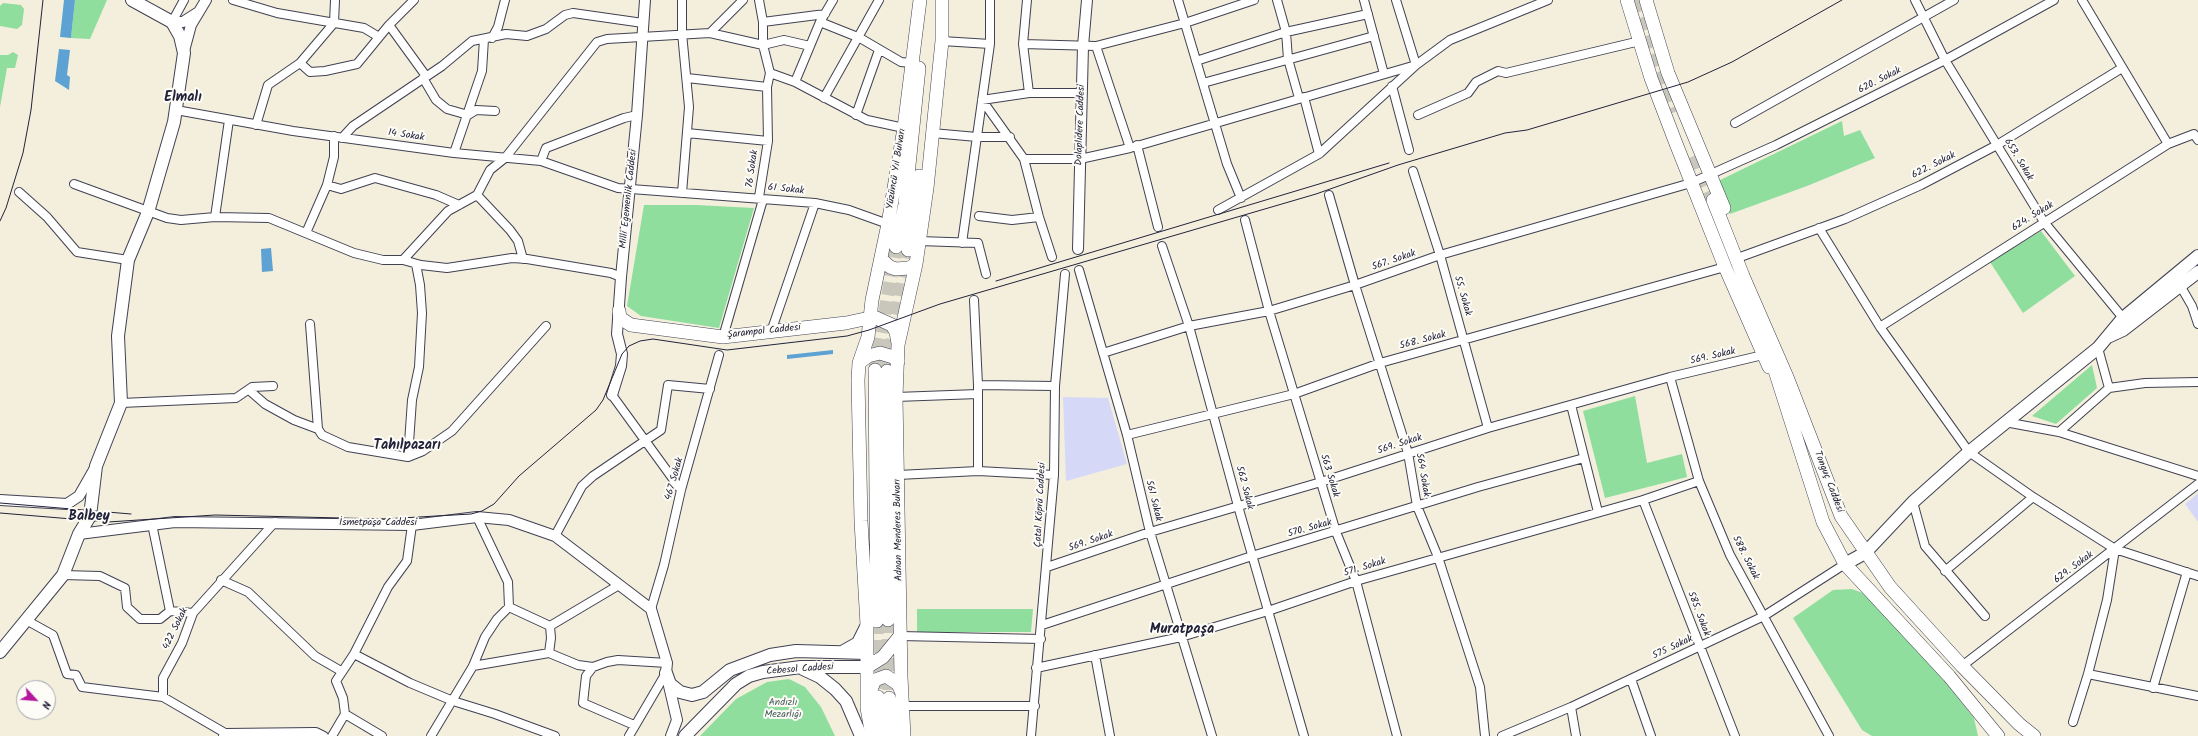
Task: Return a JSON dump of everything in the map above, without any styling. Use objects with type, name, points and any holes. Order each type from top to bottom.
[{"type":"main road","points":[[0,652],[63,575],[78,534],[90,516],[96,466],[121,403],[118,336],[128,260],[148,212],[176,110],[184,54],[180,36],[172,22],[132,0]]},
{"type":"main road","name":"Yüzüncü Yıl Bulvarı","points":[[859,363],[868,337],[872,300],[888,224],[904,128],[920,0]]},
{"type":"main road","name":"Yüzüncü Yıl Bulvarı","points":[[923,0],[913,138],[905,204],[902,248],[919,180],[941,0]]},
{"type":"main road","name":"Yüzüncü Yıl Bulvarı","points":[[902,324],[916,264],[932,133],[942,41],[941,0]]},
{"type":"main road","points":[[1627,0],[1653,82],[1691,183],[1725,267],[1765,349],[1823,522],[1846,564],[1950,676],[1998,736]]},
{"type":"main road","points":[[1646,0],[1668,73],[1711,174],[1788,376]]},
{"type":"main road","points":[[1674,111],[1692,157]]},
{"type":"main road","name":"Tonguç Caddesi","points":[[1765,349],[1710,201],[1788,376],[1841,516],[1865,553],[1890,587],[1962,666],[2019,724],[2034,736]]},
{"type":"main road","points":[[1846,564],[1865,553],[1913,502],[1969,452],[2098,348],[2123,318],[2198,256]]},
{"type":"main road","points":[[881,259],[890,267],[896,269],[909,268],[916,264]]},
{"type":"main road","points":[[2105,338],[2123,330],[2181,287],[2198,272]]},
{"type":"main road","points":[[846,323],[863,312],[872,300]]},
{"type":"main road","name":"Şarampol Caddesi","points":[[619,311],[620,318],[631,325],[723,337],[846,323],[870,317]]},
{"type":"main road","points":[[870,317],[882,319],[892,325],[896,332],[898,345]]},
{"type":"main road","name":"Adnan Menderes Bulvarı","points":[[902,324],[898,345],[896,398],[901,691],[904,736]]},
{"type":"main road","points":[[878,622],[861,521],[858,380],[859,363],[868,356],[880,354],[893,357],[898,362]]},
{"type":"main road","points":[[881,370],[878,622],[867,653],[867,666],[892,736]]},
{"type":"main road","points":[[842,652],[858,643],[878,622]]},
{"type":"main road","points":[[867,666],[883,657],[900,636]]},
{"type":"main road","name":"Cebesol Caddesi","points":[[667,668],[670,684],[680,692],[692,694],[703,692],[730,670],[770,655],[796,652],[867,653]]},
{"type":"main road","points":[[867,653],[883,657],[893,664],[901,677]]},
{"type":"main road","name":"Cebesol Caddesi","points":[[684,736],[736,684],[762,672],[801,667],[867,666]]},
{"type":"main road","points":[[801,667],[820,677],[835,689],[846,701],[861,736]]},
{"type":"main road","points":[[882,736],[875,680],[882,676],[895,680],[901,691]]},
{"type":"main road","points":[[872,736],[878,698]]},
{"type":"main road","points":[[1984,718],[1986,736]]},
{"type":"street","points":[[184,0],[172,22],[183,22],[197,13]]},
{"type":"street","points":[[184,54],[189,32],[197,13],[206,0]]},
{"type":"street","points":[[233,0],[277,13],[364,28],[379,37]]},
{"type":"street","points":[[256,125],[268,85],[300,63],[334,23],[335,0]]},
{"type":"street","points":[[300,63],[310,72],[325,71],[357,64],[388,25],[414,0]]},
{"type":"street","points":[[454,153],[482,71],[488,38],[498,27],[505,0]]},
{"type":"street","name":"Milli Egemenlik Caddesi","points":[[612,395],[621,366],[622,354],[617,334],[621,277],[631,189],[645,0]]},
{"type":"street","points":[[682,0],[682,34],[688,78],[689,107],[682,193]]},
{"type":"street","points":[[710,33],[743,0]]},
{"type":"street","name":"76 Sokak","points":[[723,337],[762,203],[760,197],[768,141],[767,87],[770,73],[763,45],[763,22],[759,0]]},
{"type":"street","points":[[795,82],[820,22],[832,0]]},
{"type":"street","points":[[824,98],[860,38],[879,0]]},
{"type":"street","points":[[962,243],[990,44],[990,0]]},
{"type":"street","points":[[1027,0],[1023,44],[1029,93]]},
{"type":"street","name":"Dolaplıdere Caddesi","points":[[1078,249],[1083,46],[1087,0]]},
{"type":"street","points":[[1178,0],[1227,164],[1241,198]]},
{"type":"street","points":[[1023,44],[1096,46],[1185,23],[1254,0]]},
{"type":"street","points":[[1277,0],[1286,32],[1288,59],[1318,154]]},
{"type":"street","points":[[1364,0],[1384,74]]},
{"type":"street","points":[[1396,0],[1416,65]]},
{"type":"street","points":[[1218,210],[1318,154],[1416,65],[1450,40],[1548,0]]},
{"type":"street","name":"653. Sokak","points":[[1915,0],[1945,60],[2044,222],[2123,318]]},
{"type":"street","points":[[1735,123],[1954,0]]},
{"type":"street","name":"620. Sokak","points":[[1691,183],[1776,145],[1945,60],[2054,0]]},
{"type":"street","points":[[2082,0],[2168,144]]},
{"type":"street","points":[[306,233],[327,185],[338,137],[454,56],[472,41],[506,34],[527,36],[546,29],[566,15],[573,13],[643,23]]},
{"type":"street","points":[[763,22],[825,14]]},
{"type":"street","points":[[1196,61],[1286,32],[1368,14]]},
{"type":"street","points":[[820,22],[860,38],[901,62],[911,63]]},
{"type":"street","points":[[388,25],[424,77],[436,100],[447,109],[468,115],[476,110],[495,111]]},
{"type":"street","points":[[403,260],[448,211],[477,195],[490,170],[505,158],[597,42],[607,39],[710,33],[763,45],[784,40],[810,46]]},
{"type":"street","points":[[1203,83],[1374,36]]},
{"type":"street","points":[[942,41],[990,44]]},
{"type":"street","points":[[1418,115],[1468,93],[1476,82],[1498,71],[1506,73],[1640,41]]},
{"type":"street","points":[[1096,46],[1134,146],[1158,227]]},
{"type":"street","points":[[856,115],[879,50]]},
{"type":"street","points":[[1024,160],[1080,159],[1134,146],[1215,121],[1416,65]]},
{"type":"street","name":"622. Sokak","points":[[1743,256],[1845,219],[1921,184],[1997,145],[2122,68]]},
{"type":"street","points":[[770,73],[795,82],[867,120],[904,128]]},
{"type":"street","points":[[688,78],[767,87]]},
{"type":"street","points":[[1392,86],[1409,150]]},
{"type":"street","points":[[982,100],[1029,93],[1082,93]]},
{"type":"street","points":[[982,100],[1010,137],[1024,160],[1039,217],[1052,257]]},
{"type":"street","name":"14 Sokak","points":[[176,110],[256,125],[338,137],[454,153],[541,161],[618,188],[631,189]]},
{"type":"street","points":[[541,161],[546,148],[624,118],[637,115]]},
{"type":"street","points":[[215,217],[229,120]]},
{"type":"street","points":[[687,133],[768,141]]},
{"type":"street","points":[[932,133],[977,137],[1010,137]]},
{"type":"street","name":"624. Sokak","points":[[1880,327],[2168,144],[2194,134],[2198,140]]},
{"type":"street","name":"55. Sokak","points":[[1413,171],[1440,255],[1488,428]]},
{"type":"street","points":[[327,185],[341,189],[375,178],[436,195],[459,205]]},
{"type":"street","name":"567. Sokak","points":[[1103,353],[1189,326],[1269,311],[1355,285],[1440,255],[1691,183]]},
{"type":"street","points":[[74,184],[148,212],[181,220],[215,217],[269,218],[354,253],[383,260],[403,260],[416,264],[447,268],[512,258],[611,273],[621,277]]},
{"type":"street","name":"61 Sokak","points":[[631,189],[760,197],[815,203],[849,210],[888,224]]},
{"type":"street","points":[[19,192],[47,217],[77,252],[128,260]]},
{"type":"street","points":[[477,195],[510,230],[518,241],[523,259]]},
{"type":"street","name":"564 Sokak","points":[[1329,195],[1355,285],[1408,453],[1417,506],[1438,557],[1480,687],[1485,736]]},
{"type":"street","points":[[771,332],[815,203]]},
{"type":"street","points":[[979,216],[1012,220],[1039,217]]},
{"type":"street","name":"563 Sokak","points":[[1245,220],[1269,311],[1336,532],[1356,581],[1397,736]]},
{"type":"street","points":[[1819,228],[1880,327],[1969,452],[2033,498],[2115,549],[2198,576]]},
{"type":"street","points":[[919,241],[978,243],[986,274]]},
{"type":"street","name":"562 Sokak","points":[[1162,246],[1189,326],[1252,556],[1304,736]]},
{"type":"street","points":[[408,457],[412,400],[418,367],[422,313],[420,285],[416,264]]},
{"type":"street","name":"568. Sokak","points":[[1127,436],[1294,394],[1380,363],[1725,267]]},
{"type":"street","name":"561 Sokak","points":[[1079,270],[1127,436],[1150,532],[1212,736]]},
{"type":"street","name":"Çatal Köprü Caddesi","points":[[1031,736],[1035,706],[1036,668],[1041,638],[1054,475],[1054,386],[1065,274]]},
{"type":"street","points":[[2181,287],[2192,306],[2198,324]]},
{"type":"street","points":[[974,300],[978,390],[978,471]]},
{"type":"street","points":[[310,324],[320,432]]},
{"type":"street","points":[[249,390],[265,404],[348,447],[408,457],[423,452],[452,431],[546,326]]},
{"type":"street","points":[[2098,348],[2109,388]]},
{"type":"street","name":"569. Sokak","points":[[1047,567],[1150,532],[1321,482],[1488,428],[1765,349]]},
{"type":"street","name":"467 Sokak","points":[[651,609],[664,565],[681,490],[719,355]]},
{"type":"street","name":"588. Sokak","points":[[1670,377],[1699,481],[1730,555],[1829,736]]},
{"type":"street","points":[[2059,432],[2109,388],[2145,383],[2198,382]]},
{"type":"street","points":[[555,536],[582,486],[593,476],[661,430],[668,385],[710,389]]},
{"type":"street","points":[[121,403],[236,398],[252,387],[273,386]]},
{"type":"street","points":[[896,398],[978,390],[1054,386]]},
{"type":"street","points":[[612,395],[681,490]]},
{"type":"street","points":[[1571,405],[1598,512]]},
{"type":"street","points":[[2005,422],[2059,432],[2198,476]]},
{"type":"street","name":"570. Sokak","points":[[1042,625],[1252,556],[1336,532],[1478,487],[1584,458]]},
{"type":"street","points":[[0,500],[67,504],[79,496],[96,466]]},
{"type":"street","points":[[898,475],[978,471],[1054,475]]},
{"type":"street","name":"571. Sokak","points":[[1036,668],[1181,637],[1268,611],[1356,581],[1643,500],[1699,481]]},
{"type":"street","name":"629. Sokak","points":[[1962,666],[2198,484]]},
{"type":"street","points":[[1945,571],[2033,498]]},
{"type":"street","name":"585. Sokak","points":[[1643,500],[1735,736]]},
{"type":"street","points":[[1913,502],[1925,546],[1985,616]]},
{"type":"street","points":[[431,736],[473,666],[484,637],[497,618],[509,607],[508,582],[477,517]]},
{"type":"street","name":"İsmetpaşa Caddesi","points":[[78,534],[176,522],[275,522],[412,525],[477,517],[509,520],[555,536],[594,564],[651,609]]},
{"type":"street","name":"422 Sokak","points":[[163,697],[163,678],[182,643],[193,613],[221,580],[275,522]]},
{"type":"street","points":[[152,524],[170,610]]},
{"type":"street","points":[[332,736],[345,714],[343,698],[336,681],[341,671],[354,654],[388,587],[407,562],[412,525]]},
{"type":"street","points":[[2073,722],[2088,674],[2107,600],[2115,549]]},
{"type":"street","name":"575 Sokak","points":[[1502,736],[1571,707],[1764,616],[1846,564]]},
{"type":"street","points":[[2153,688],[2187,572]]},
{"type":"street","points":[[63,575],[100,576],[125,588],[127,607],[140,619],[160,619],[170,610],[193,613]]},
{"type":"street","points":[[221,580],[248,592],[315,656],[341,671]]},
{"type":"street","points":[[550,626],[619,585]]},
{"type":"street","points":[[509,607],[550,626]]},
{"type":"street","points":[[651,609],[667,668],[677,720],[671,736]]},
{"type":"street","points":[[26,620],[53,635],[67,674],[76,676],[82,687],[163,697],[224,734],[316,732],[324,736]]},
{"type":"street","points":[[548,653],[551,638],[550,626]]},
{"type":"street","points":[[900,636],[1041,638]]},
{"type":"street","points":[[473,666],[548,653],[578,665],[593,667],[618,660],[667,668]]},
{"type":"street","points":[[354,654],[410,684],[453,701],[495,714],[554,736]]},
{"type":"street","points":[[1095,655],[1110,736]]},
{"type":"street","points":[[593,667],[586,676],[583,703],[634,725]]},
{"type":"street","points":[[628,736],[667,668]]},
{"type":"street","points":[[2088,674],[2198,696]]},
{"type":"street","points":[[1631,679],[1651,736]]},
{"type":"street","points":[[906,706],[1035,706]]},
{"type":"street","points":[[1571,707],[1576,736]]},
{"type":"street","points":[[345,714],[382,736]]},
{"type":"shaded area","points":[[1063,397],[1108,398],[1127,464],[1066,481]]},
{"type":"shaded area","points":[[2198,493],[2198,522],[2185,504]]},
{"type":"green space","points":[[75,0],[107,0],[90,39],[71,38]]},
{"type":"green space","points":[[3,3],[21,5],[24,9],[22,25],[17,29],[0,26],[0,6]]},
{"type":"green space","points":[[13,52],[18,55],[15,68],[7,68],[0,107],[0,55],[8,55]]},
{"type":"green space","points":[[1842,121],[1844,136],[1860,130],[1875,158],[1807,186],[1730,214],[1716,182]]},
{"type":"green space","points":[[644,205],[696,205],[754,208],[719,328],[641,316],[627,306]]},
{"type":"green space","points":[[2041,231],[2075,276],[2023,313],[1990,262]]},
{"type":"green space","points":[[2092,365],[2097,388],[2056,424],[2032,416]]},
{"type":"green space","points":[[1635,396],[1647,463],[1682,454],[1687,477],[1605,498],[1583,411]]},
{"type":"green space","points":[[1852,589],[1868,595],[1927,660],[1974,718],[1978,736],[1872,736],[1862,730],[1793,618],[1833,590]]},
{"type":"green space","points":[[917,609],[1033,609],[1031,632],[917,632]]},
{"type":"green space","name":"Andızlı Mezarlığı","points":[[789,679],[805,687],[821,707],[835,736],[700,736],[736,699],[767,682]]},
{"type":"water","points":[[64,0],[75,0],[71,38],[60,37]]},
{"type":"water","points":[[59,49],[70,50],[67,75],[70,77],[69,90],[55,81]]},
{"type":"water","points":[[271,248],[273,271],[262,272],[261,249]]},
{"type":"water","points":[[833,350],[833,354],[787,359],[787,355]]},
{"type":"tunnel","points":[[1634,0],[1672,113]]},
{"type":"tunnel","points":[[1689,158],[1707,202]]},
{"type":"tunnel","points":[[875,370],[896,247]]},
{"type":"tunnel","points":[[887,371],[908,250]]},
{"type":"tunnel","points":[[888,620],[889,698]]},
{"type":"tunnel","points":[[877,621],[878,689]]},
{"type":"tram line","points":[[0,221],[6,208],[23,153],[31,110],[43,0]]},
{"type":"tram line","points":[[0,513],[108,522],[215,515],[384,519],[471,514],[482,511],[494,504],[519,476],[596,410],[603,400],[622,354],[629,346],[640,341],[653,339],[727,350],[847,336],[869,330],[940,304],[1316,194],[1398,165],[1505,133],[1527,130],[1688,82],[1732,62],[1842,0]]},
{"type":"tram line","points":[[996,281],[1389,163]]},
{"type":"tram line","points":[[0,503],[131,514]]},
{"type":"district","name":"Elmalı","points":[[183,99]]},
{"type":"district","name":"Tahılpazarı","points":[[407,447]]},
{"type":"district","name":"Balbey","points":[[89,518]]},
{"type":"district","name":"Muratpaşa","points":[[1182,631]]}]
